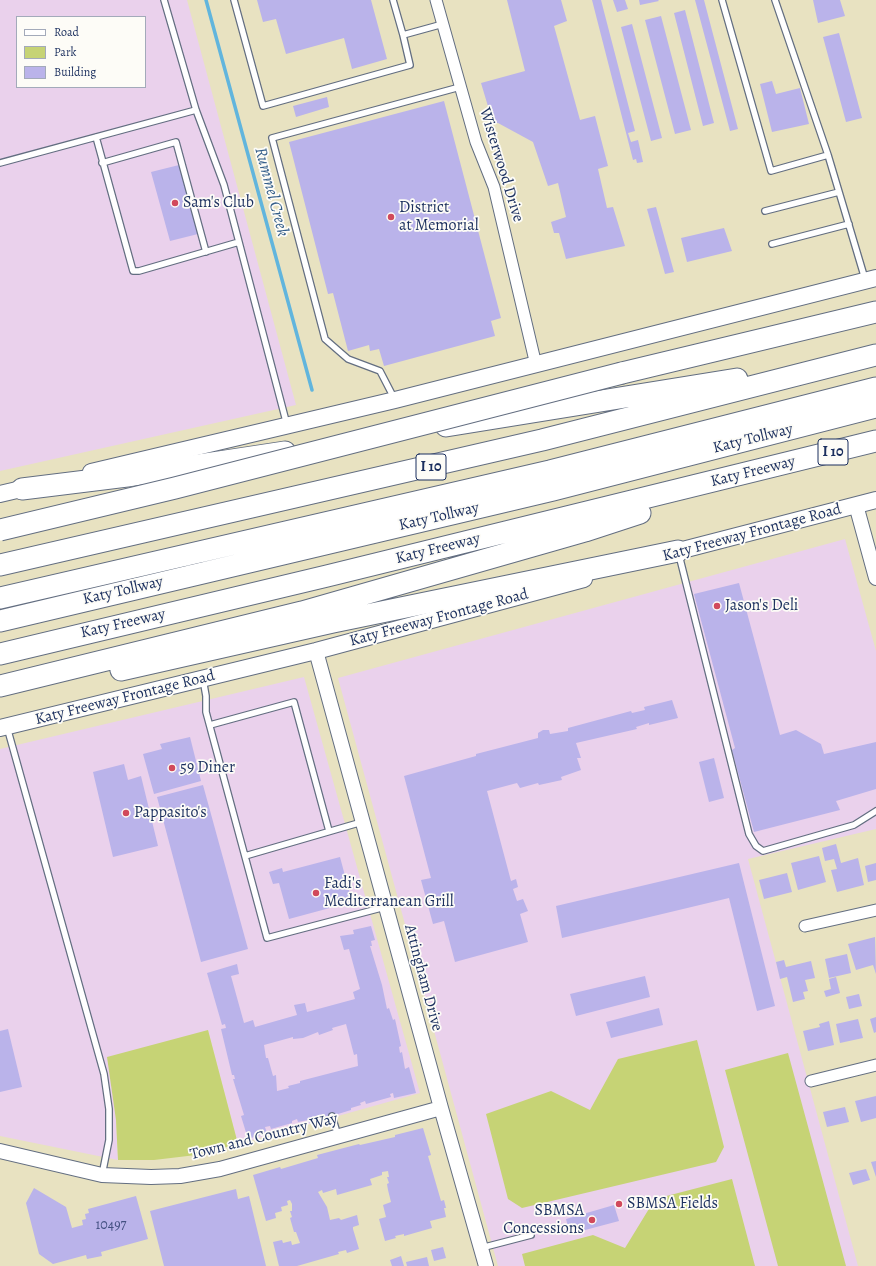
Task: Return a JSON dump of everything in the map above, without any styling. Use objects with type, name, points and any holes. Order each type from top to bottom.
[{"type":"highway","points":[[628,372],[876,303]]},
{"type":"highway","points":[[0,530],[175,488],[628,372],[876,312]]},
{"type":"highway","points":[[22,489],[230,460],[868,357]]},
{"type":"highway","name":"I 10","points":[[0,565],[497,451],[868,357]]},
{"type":"highway","name":"Katy Tollway","points":[[0,598],[550,471],[876,388]]},
{"type":"highway","name":"Katy Tollway","points":[[0,620],[553,490],[876,408]]},
{"type":"highway","name":"Katy Freeway","points":[[0,654],[876,441]]},
{"type":"highway","points":[[0,686],[316,608],[585,531],[790,463]]},
{"type":"highway","points":[[0,698],[341,620],[678,551]]},
{"type":"main road","points":[[0,494],[395,400],[871,279]]},
{"type":"main road","name":"Katy Freeway Frontage Road","points":[[4,727],[316,651],[564,585],[678,551],[876,500]]},
{"type":"street","name":"Wisterwood Drive","points":[[436,0],[476,142],[494,187],[536,365]]},
{"type":"street","points":[[856,505],[876,578]]},
{"type":"street","name":"Attingham Drive","points":[[316,651],[441,1108],[486,1266]]},
{"type":"street","points":[[805,926],[876,910]]},
{"type":"street","points":[[811,1081],[876,1065]]},
{"type":"street","name":"Town and Country Way","points":[[0,1151],[102,1175],[151,1177],[199,1173],[255,1160],[441,1108]]},
{"type":"lane","points":[[164,0],[196,110],[224,185],[287,426]]},
{"type":"lane","points":[[234,0],[262,106],[410,65],[394,0]]},
{"type":"lane","points":[[722,0],[771,171],[828,155]]},
{"type":"lane","points":[[775,0],[828,155],[849,224],[871,279]]},
{"type":"lane","points":[[403,35],[443,24]]},
{"type":"lane","points":[[395,400],[380,371],[348,359],[325,339],[272,138],[460,87]]},
{"type":"lane","points":[[0,163],[196,110]]},
{"type":"lane","points":[[96,138],[130,266],[133,271],[139,271],[239,242]]},
{"type":"lane","points":[[102,163],[176,142],[206,252]]},
{"type":"lane","points":[[765,211],[839,192]]},
{"type":"lane","points":[[772,244],[849,224]]},
{"type":"lane","points":[[678,551],[749,834],[756,846],[763,851],[781,847],[854,826],[876,812]]},
{"type":"lane","points":[[202,679],[210,725],[267,938],[386,906]]},
{"type":"lane","points":[[210,725],[294,702],[329,832]]},
{"type":"lane","points":[[4,727],[104,1074],[108,1109],[109,1140],[102,1175]]},
{"type":"lane","points":[[245,856],[363,822]]},
{"type":"lane","points":[[332,1116],[338,1137]]},
{"type":"lane","points":[[481,1248],[531,1235]]},
{"type":"shaded area","points":[[0,0],[187,0],[296,405],[0,471]]},
{"type":"shaded area","points":[[845,539],[876,651],[876,829],[748,859],[858,1266],[498,1266],[338,678]]},
{"type":"shaded area","points":[[304,677],[420,1093],[238,1144],[208,1030],[116,1120],[118,1160],[0,1136],[0,749]]},
{"type":"green space","points":[[208,1030],[238,1144],[196,1155],[154,1160],[118,1160],[116,1120],[107,1057]]},
{"type":"green space","points":[[697,1040],[724,1147],[716,1162],[522,1208],[508,1199],[486,1114],[551,1091],[590,1110],[618,1059]]},
{"type":"green space","points":[[788,1053],[846,1266],[778,1266],[725,1070]]},
{"type":"green space","points":[[732,1179],[755,1266],[525,1266],[522,1254],[593,1235],[625,1248],[655,1199]]},
{"type":"building","points":[[257,0],[371,0],[387,59],[352,69],[344,38],[286,54],[276,19],[263,22]]},
{"type":"building","points":[[507,0],[561,0],[567,21],[554,26],[580,120],[595,116],[608,166],[598,169],[607,208],[613,207],[625,246],[566,259],[559,233],[554,233],[551,222],[566,217],[558,183],[548,186],[533,142],[498,123],[493,123],[481,83],[525,71]]},
{"type":"building","points":[[592,0],[601,0],[635,131],[628,133],[631,142],[638,140],[643,162],[637,163],[636,159],[633,160]]},
{"type":"building","points":[[613,0],[625,0],[628,9],[617,12]]},
{"type":"building","points":[[639,0],[658,0],[659,1],[640,5]]},
{"type":"building","points":[[695,0],[704,0],[738,129],[730,131]]},
{"type":"building","points":[[813,0],[840,0],[845,16],[818,23]]},
{"type":"building","points":[[685,10],[714,123],[703,126],[674,13]]},
{"type":"building","points":[[661,16],[691,130],[675,134],[645,20]]},
{"type":"building","points":[[632,24],[662,138],[651,141],[621,27]]},
{"type":"building","points":[[839,33],[862,118],[846,122],[823,37]]},
{"type":"building","points":[[772,81],[776,94],[800,88],[809,124],[772,132],[760,84]]},
{"type":"building","points":[[327,97],[329,107],[296,117],[293,106]]},
{"type":"building","name":"District at Memorial","points":[[444,101],[501,318],[491,321],[495,336],[384,366],[379,349],[370,351],[369,345],[348,351],[333,293],[328,294],[289,142]]},
{"type":"building","name":"Sam's Club","points":[[179,165],[198,234],[170,241],[151,172]]},
{"type":"building","points":[[656,207],[674,272],[665,274],[647,209]]},
{"type":"building","points":[[724,228],[732,251],[687,262],[681,238]]},
{"type":"building","points":[[739,583],[780,735],[796,730],[821,744],[824,754],[876,742],[876,789],[836,801],[840,810],[754,832],[732,750],[735,748],[694,594]]},
{"type":"building","points":[[672,700],[678,718],[649,725],[649,723],[636,727],[637,729],[576,743],[581,758],[577,758],[581,770],[561,777],[562,780],[539,785],[538,783],[520,788],[517,783],[487,791],[511,881],[516,879],[518,887],[513,889],[517,901],[523,899],[528,911],[520,914],[528,942],[455,962],[444,921],[433,924],[421,880],[431,878],[404,776],[476,756],[476,754],[538,738],[538,733],[543,730],[549,730],[550,734],[568,731],[568,728],[631,711],[632,713],[645,710],[644,707]]},
{"type":"building","name":"59 Diner","points":[[190,737],[201,781],[154,794],[143,754],[162,749],[160,744]]},
{"type":"building","points":[[714,758],[724,798],[709,802],[699,762]]},
{"type":"building","name":"Pappasito's","points":[[124,764],[128,780],[141,776],[158,846],[113,857],[93,772]]},
{"type":"building","points":[[203,785],[248,949],[201,962],[157,797]]},
{"type":"building","points":[[836,844],[841,863],[858,858],[864,885],[837,892],[831,870],[837,869],[834,859],[825,861],[822,848]]},
{"type":"building","points":[[819,856],[826,882],[798,890],[791,863]]},
{"type":"building","name":"Fadi's Mediterranean Grill","points":[[340,857],[352,902],[289,919],[279,883],[273,884],[269,872],[282,868],[283,872]]},
{"type":"building","points":[[739,863],[775,1006],[757,1011],[729,898],[562,938],[556,906]]},
{"type":"building","points":[[876,863],[876,880],[868,882],[865,866]]},
{"type":"building","points":[[787,873],[792,892],[764,899],[759,880]]},
{"type":"building","points":[[371,926],[375,940],[371,941],[372,946],[370,946],[382,985],[387,1009],[389,1008],[393,1020],[395,1019],[401,1046],[399,1047],[400,1053],[402,1052],[405,1069],[409,1067],[416,1093],[394,1098],[393,1093],[390,1094],[391,1097],[366,1104],[365,1101],[360,1103],[361,1105],[351,1108],[351,1110],[309,1123],[308,1120],[298,1122],[297,1119],[292,1121],[292,1123],[271,1129],[270,1126],[265,1127],[267,1133],[248,1139],[241,1116],[244,1115],[233,1079],[235,1079],[234,1075],[232,1075],[221,1029],[226,1028],[225,1024],[222,1025],[207,973],[237,964],[239,974],[231,976],[244,1023],[253,1020],[255,1027],[297,1015],[294,1005],[305,1003],[307,1012],[355,999],[353,992],[360,989],[349,949],[344,950],[340,936],[354,934],[353,930]],"holes":[[[346,1024],[354,1055],[357,1054],[358,1066],[300,1081],[300,1083],[288,1086],[289,1088],[277,1091],[276,1075],[273,1076],[268,1058],[266,1058],[264,1045],[293,1037],[293,1039],[303,1038],[318,1032],[319,1035],[333,1030],[332,1028]]]},
{"type":"building","points":[[875,937],[876,974],[873,965],[856,970],[848,944]]},
{"type":"building","points":[[847,954],[851,973],[829,978],[825,959]]},
{"type":"building","points":[[784,960],[786,967],[811,961],[815,978],[805,980],[808,991],[803,992],[805,999],[793,1002],[787,977],[780,979],[776,962]]},
{"type":"building","points":[[645,976],[650,997],[576,1016],[570,994]]},
{"type":"building","points":[[836,977],[840,993],[826,997],[824,991],[831,989],[829,979]]},
{"type":"building","points":[[859,994],[862,1006],[849,1009],[846,997]]},
{"type":"building","points":[[659,1008],[663,1025],[611,1038],[606,1022]]},
{"type":"building","points":[[876,1017],[876,1032],[874,1033],[870,1019]]},
{"type":"building","points":[[858,1019],[863,1038],[840,1043],[836,1024]]},
{"type":"building","points":[[829,1021],[834,1045],[808,1051],[803,1031],[820,1027],[819,1024]]},
{"type":"building","points":[[8,1029],[22,1087],[0,1092],[0,1031]]},
{"type":"building","points":[[876,1096],[876,1118],[861,1122],[855,1101]]},
{"type":"building","points":[[845,1107],[849,1122],[827,1127],[823,1112]]},
{"type":"building","points":[[423,1128],[431,1155],[428,1156],[441,1201],[444,1200],[446,1217],[430,1221],[432,1228],[404,1236],[404,1234],[395,1236],[396,1238],[385,1241],[379,1219],[386,1217],[383,1205],[391,1202],[387,1184],[389,1183],[387,1177],[389,1177],[388,1171],[382,1172],[382,1175],[370,1179],[372,1185],[337,1195],[336,1189],[323,1193],[322,1190],[318,1192],[327,1207],[330,1220],[339,1218],[341,1220],[357,1215],[359,1225],[353,1227],[353,1229],[359,1249],[347,1253],[346,1250],[338,1252],[339,1254],[297,1266],[279,1266],[273,1242],[282,1240],[283,1243],[291,1241],[292,1245],[300,1243],[296,1232],[294,1232],[290,1218],[292,1217],[290,1211],[292,1211],[292,1204],[290,1200],[287,1201],[288,1205],[281,1207],[282,1211],[275,1213],[276,1218],[266,1221],[253,1175],[280,1167],[281,1169],[318,1158],[317,1155],[359,1144],[395,1137],[395,1135]]},
{"type":"building","points":[[876,1161],[876,1177],[871,1162]]},
{"type":"building","points":[[866,1169],[870,1180],[853,1185],[849,1173]]},
{"type":"building","points":[[34,1188],[66,1207],[72,1228],[83,1225],[82,1220],[86,1219],[85,1214],[89,1213],[88,1209],[136,1196],[148,1239],[101,1252],[102,1256],[87,1259],[86,1255],[53,1264],[39,1254],[26,1203]]},
{"type":"building","points":[[236,1189],[238,1199],[249,1196],[266,1266],[164,1266],[150,1211]]},
{"type":"building","name":"SBMSA Concessions","points":[[614,1205],[619,1221],[570,1234],[566,1219]]},
{"type":"building","points":[[443,1247],[446,1258],[434,1261],[431,1250]]},
{"type":"building","points":[[401,1256],[404,1266],[392,1266],[390,1260]]},
{"type":"building","points":[[427,1257],[429,1266],[407,1266],[406,1262]]},
{"type":"waterway","name":"Rummel Creek","points":[[206,0],[312,390]]},
{"type":"place","name":"Sam's Club","points":[[175,203]]},
{"type":"place","name":"District at Memorial","points":[[391,217]]},
{"type":"place","name":"Jason's Deli","points":[[717,606]]},
{"type":"place","name":"59 Diner","points":[[172,768]]},
{"type":"place","name":"Pappasito's","points":[[126,813]]},
{"type":"place","name":"Fadi's Mediterranean Grill","points":[[316,893]]},
{"type":"place","name":"SBMSA Fields","points":[[619,1204]]},
{"type":"place","name":"SBMSA Concessions","points":[[592,1220]]}]
